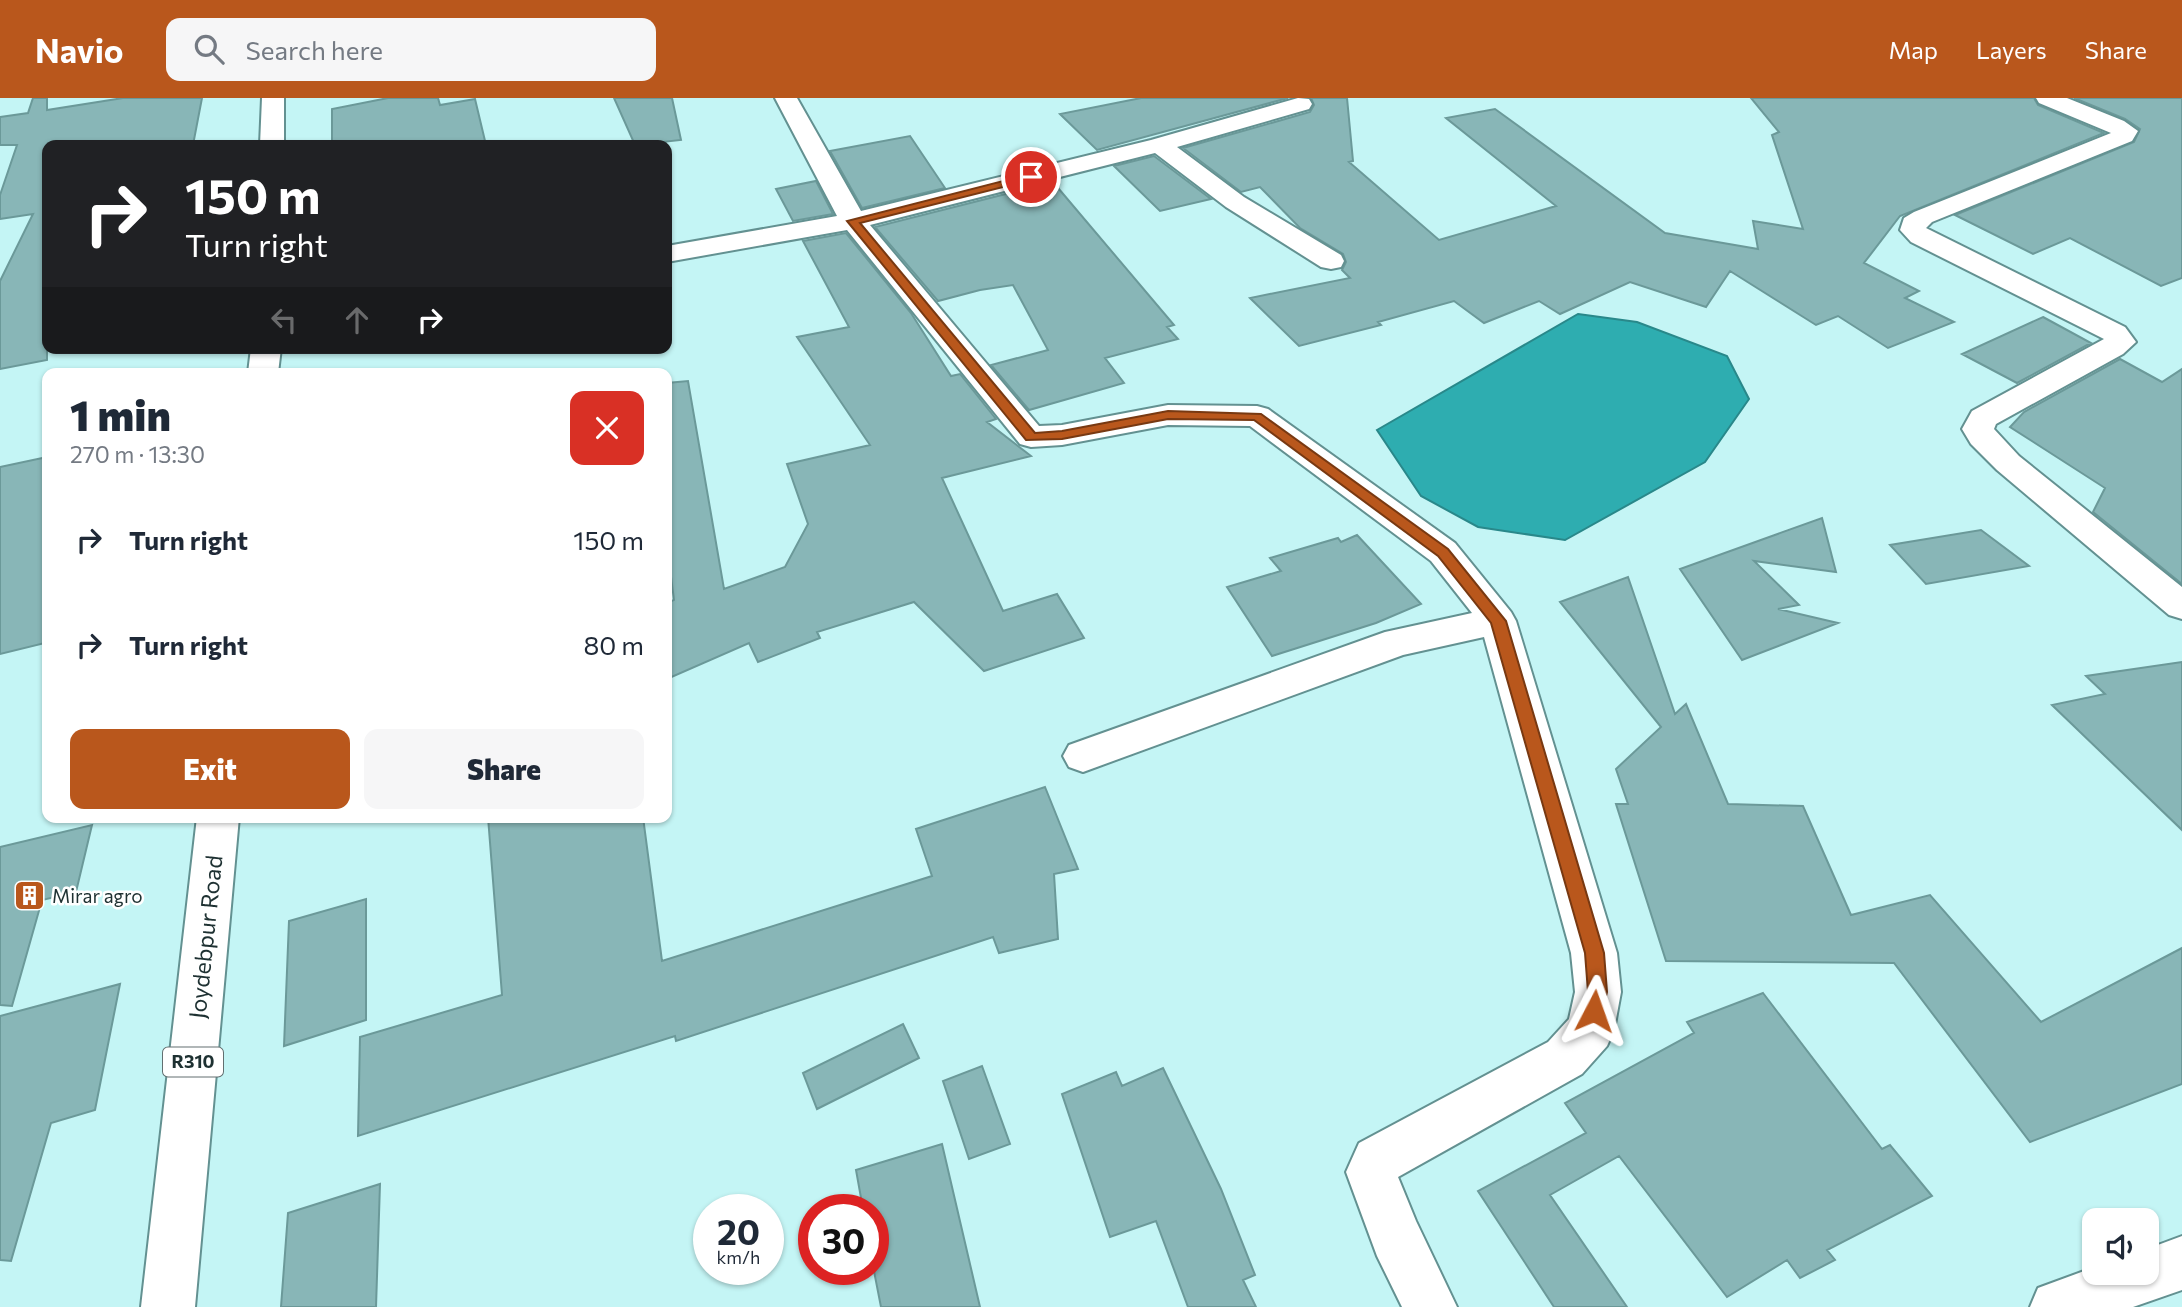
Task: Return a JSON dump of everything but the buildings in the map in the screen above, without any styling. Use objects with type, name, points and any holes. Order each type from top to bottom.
[{"type":"street","points":[[272,140],[274,98]]},
{"type":"street","points":[[786,98],[853,221],[1031,437],[1062,435],[1168,415],[1257,416],[1443,552],[1498,621],[1594,953],[1598,992],[1590,1030],[1565,1058],[1377,1161],[1371,1172],[1378,1197],[1430,1307]]},
{"type":"street","points":[[2047,98],[2116,126],[2126,131],[2124,136],[1923,217],[1913,225],[1913,230],[1920,236],[2115,332],[2121,342],[2113,348],[2082,368],[1983,418],[1978,429],[1982,437],[2008,463],[2182,606]]},
{"type":"street","points":[[672,253],[853,221],[1158,145],[1301,104]]},
{"type":"street","points":[[1158,145],[1235,202],[1331,261]]},
{"type":"street","points":[[1083,756],[1398,642],[1498,621]]},
{"type":"street","name":"Joydebpur Road","points":[[169,1307],[217,823]]},
{"type":"street","points":[[2057,1307],[2182,1264]]},
{"type":"water","points":[[1578,314],[1637,322],[1727,356],[1749,399],[1705,462],[1565,540],[1478,527],[1421,496],[1377,430]]},
{"type":"place","name":"Mirar agro","points":[[29,896]]},
{"type":"route","points":[[1031,177],[853,221],[1031,437],[1062,435],[1168,415],[1257,416],[1443,552],[1498,621],[1594,953],[1598,992],[1594,1011]]}]
